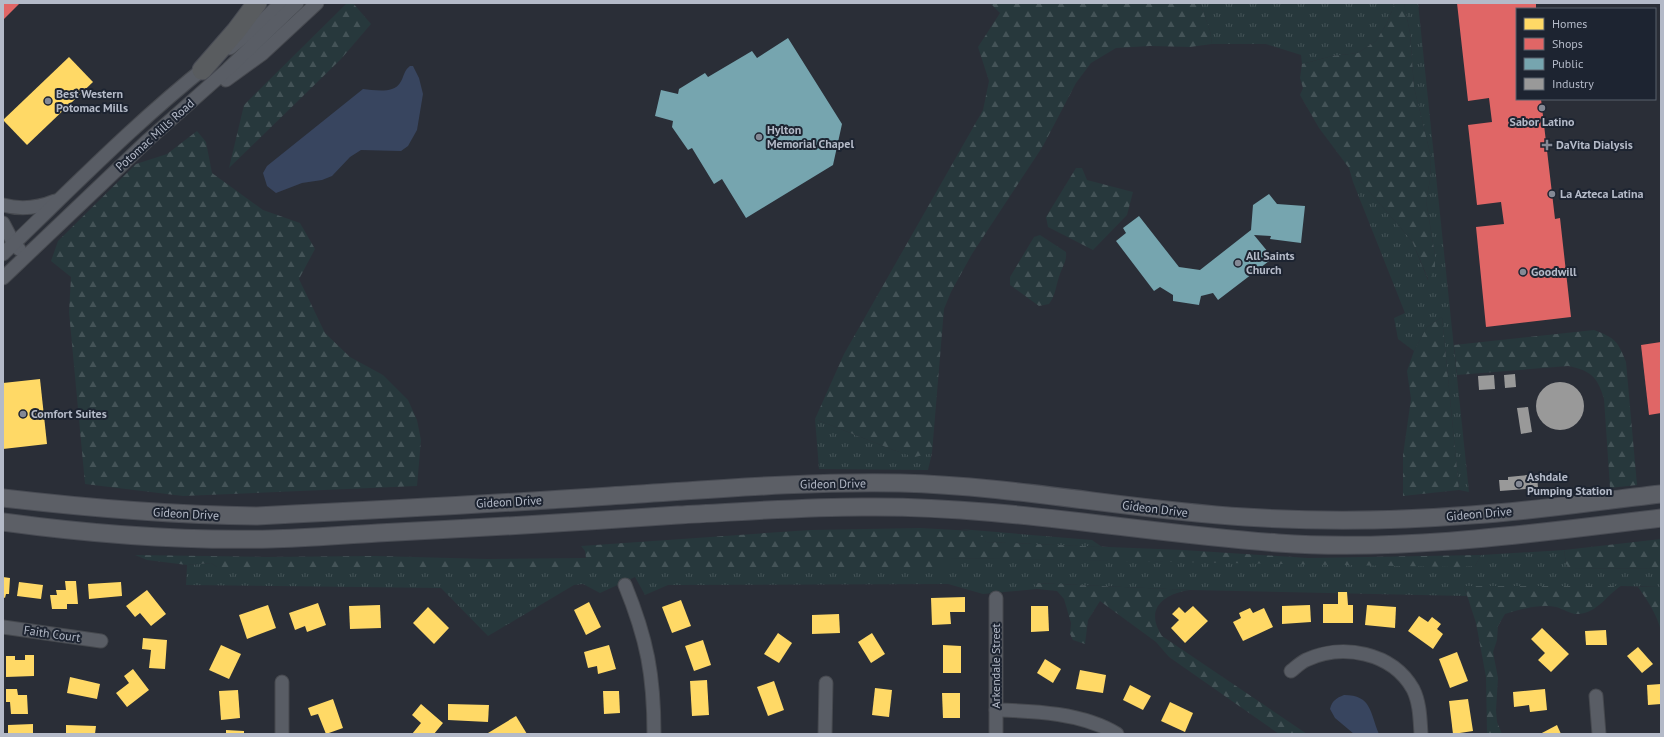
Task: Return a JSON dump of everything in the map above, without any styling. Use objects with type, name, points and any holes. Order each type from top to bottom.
[{"type":"highway","points":[[202,70],[236,31],[257,3]]},
{"type":"main road","name":"Gideon Drive","points":[[3,498],[111,510],[194,515],[257,516],[779,485],[902,483],[983,489],[1170,511],[1245,517],[1334,520],[1399,519],[1471,515],[1548,508],[1661,494]]},
{"type":"main road","points":[[441,506],[442,530]]},
{"type":"main road","name":"Gideon Drive","points":[[3,522],[125,536],[188,539],[268,539],[806,508],[869,507],[937,509],[1025,516],[1279,543],[1338,544],[1403,543],[1466,539],[1661,518]]},
{"type":"street","name":"Potomac Mills Road","points":[[3,254],[8,243],[61,199],[184,84],[256,27],[281,3]]},
{"type":"street","name":"Potomac Mills Road","points":[[3,278],[297,3]]},
{"type":"street","points":[[185,108],[250,63],[317,3]]},
{"type":"street","points":[[3,206],[27,208],[44,206],[61,199]]},
{"type":"street","points":[[3,224],[8,243],[26,256]]},
{"type":"street","points":[[625,585],[638,618],[652,676],[654,734]]},
{"type":"street","name":"Arkendale Street","points":[[996,598],[996,734]]},
{"type":"street","name":"Faith Court","points":[[3,627],[101,641]]},
{"type":"street","points":[[1291,671],[1304,661],[1336,652],[1353,652],[1377,657],[1394,668],[1408,682],[1413,690],[1418,704],[1421,734]]},
{"type":"street","points":[[282,682],[282,734]]},
{"type":"street","points":[[825,734],[826,683]]},
{"type":"street","points":[[1596,696],[1599,734]]},
{"type":"street","points":[[996,710],[1036,711],[1064,715],[1090,723],[1117,734]]},
{"type":"green space","points":[[347,3],[353,3],[371,24],[341,59],[229,168],[244,105]]},
{"type":"green space","points":[[990,3],[1200,3],[1210,31],[1212,44],[1190,47],[1150,46],[1116,48],[1091,63],[1076,83],[1043,146],[972,254],[951,292],[944,309],[932,453],[915,457],[815,419],[844,354],[983,110],[989,81],[978,47],[1000,13]]},
{"type":"green space","points":[[1200,3],[1395,3],[1387,23],[1376,41],[1358,53],[1332,56],[1302,64],[1301,55],[1266,44],[1212,44],[1210,31]]},
{"type":"green space","points":[[1395,3],[1404,3],[1410,33],[1414,87],[1431,157],[1430,180],[1426,201],[1435,255],[1435,268],[1429,281],[1412,241],[1349,168],[1319,128],[1300,95],[1303,88],[1300,78],[1302,64],[1332,56],[1358,53],[1376,41],[1387,23]]},
{"type":"green space","points":[[1404,3],[1418,3],[1469,492],[1459,490],[1442,317],[1427,327],[1414,351],[1398,339],[1394,318],[1405,313],[1353,182],[1349,168],[1412,241],[1428,280],[1435,268],[1435,255],[1426,201],[1430,180],[1431,157],[1414,87],[1410,33]]},
{"type":"green space","points":[[197,131],[206,142],[212,173],[263,210],[300,223],[315,249],[299,279],[325,333],[350,357],[383,375],[408,400],[417,420],[421,440],[417,486],[183,496],[85,484],[69,312],[71,277],[51,261],[58,241],[136,164],[167,154]]},
{"type":"green space","points":[[1076,168],[1082,168],[1087,180],[1133,192],[1127,215],[1093,250],[1048,227],[1046,217]]},
{"type":"green space","points":[[1040,235],[1066,252],[1066,255],[1055,293],[1051,301],[1049,304],[1039,306],[1010,285],[1010,277],[1034,237]]},
{"type":"green space","points":[[1442,317],[1459,490],[1403,496],[1403,455],[1411,399],[1407,371],[1414,351],[1427,327]]},
{"type":"green space","points":[[1594,330],[1607,335],[1615,341],[1621,349],[1626,362],[1637,485],[1610,488],[1604,399],[1602,391],[1596,380],[1587,372],[1568,366],[1457,375],[1454,345]]},
{"type":"green space","points":[[815,419],[896,451],[915,456],[932,453],[928,470],[819,469]]},
{"type":"green space","points":[[920,528],[974,531],[982,535],[986,542],[1183,550],[1308,558],[1481,555],[1475,566],[1455,567],[947,558],[947,570],[233,570],[217,567],[211,563],[187,565],[147,560],[135,555],[265,557],[376,556],[488,559],[586,558],[585,551],[581,546],[810,530]]},
{"type":"green space","points":[[960,529],[1092,540],[1102,547],[986,542],[981,536],[972,531]]},
{"type":"green space","points":[[1661,539],[1661,568],[1570,569],[1566,564],[1564,550]]},
{"type":"green space","points":[[1564,550],[1566,564],[1570,569],[1661,568],[1661,587],[1464,586],[1467,596],[1190,590],[1035,583],[1037,589],[983,594],[948,584],[668,585],[645,595],[635,577],[600,593],[583,584],[574,585],[488,636],[441,588],[186,585],[187,565],[211,563],[217,567],[947,570],[947,558],[1475,566],[1481,555]]},
{"type":"green space","points":[[1034,583],[1190,590],[1172,595],[1165,599],[1156,610],[1155,618],[1162,636],[1307,734],[1279,734],[1169,657],[1156,642],[1100,601],[1088,620],[1085,644],[1073,640],[1070,634],[1071,623],[1064,599],[1057,591],[1037,589]]},
{"type":"green space","points":[[1464,586],[1621,586],[1597,607],[1585,613],[1573,614],[1556,607],[1543,606],[1505,614],[1498,626],[1497,640],[1493,652],[1498,678],[1496,710],[1497,722],[1502,734],[1487,734],[1486,677],[1476,623]]},
{"type":"green space","points":[[1638,587],[1661,587],[1661,631],[1652,608]]},
{"type":"water","points":[[410,66],[413,66],[419,78],[423,94],[417,130],[408,146],[401,151],[361,150],[350,157],[332,176],[322,180],[302,183],[276,193],[267,186],[263,173],[267,166],[363,89],[393,89],[400,83],[406,70]]},
{"type":"water","points":[[1344,695],[1360,698],[1365,702],[1369,707],[1379,734],[1354,734],[1335,718],[1330,709],[1331,706],[1335,700]]},
{"type":"building: Homes","name":"Best Western Potomac Mills","points":[[69,57],[93,82],[27,145],[3,120]]},
{"type":"building: Homes","name":"Comfort Suites","points":[[40,379],[47,444],[3,449],[3,383]]},
{"type":"building: Homes","points":[[3,577],[10,578],[9,594],[6,594],[5,598],[3,597]]},
{"type":"building: Homes","points":[[65,581],[76,581],[78,604],[67,604],[67,609],[52,609],[50,595],[57,595],[56,590],[66,590]]},
{"type":"building: Homes","points":[[19,582],[43,585],[41,599],[17,596]]},
{"type":"building: Homes","points":[[121,582],[122,596],[89,599],[88,584]]},
{"type":"building: Homes","points":[[147,590],[166,614],[151,626],[140,613],[135,617],[126,606]]},
{"type":"building: Homes","points":[[1338,592],[1347,592],[1348,605],[1353,605],[1353,623],[1323,623],[1323,604],[1338,604]]},
{"type":"building: Homes","points":[[965,597],[965,612],[950,612],[951,624],[932,625],[931,598]]},
{"type":"building: Homes","points":[[681,600],[691,626],[672,633],[662,607]]},
{"type":"building: Homes","points":[[589,602],[601,627],[586,635],[574,610]]},
{"type":"building: Homes","points":[[318,603],[326,625],[307,632],[305,626],[295,630],[289,613]]},
{"type":"building: Homes","points":[[268,605],[276,628],[247,639],[239,615]]},
{"type":"building: Homes","points":[[380,605],[381,628],[350,629],[349,606]]},
{"type":"building: Homes","points":[[1310,605],[1311,622],[1282,624],[1282,606]]},
{"type":"building: Homes","points":[[1367,605],[1396,607],[1395,628],[1365,625]]},
{"type":"building: Homes","points":[[1031,606],[1048,606],[1049,631],[1031,632]]},
{"type":"building: Homes","points":[[1193,606],[1208,621],[1185,643],[1171,628],[1179,620],[1172,614],[1179,607],[1185,613]]},
{"type":"building: Homes","points":[[428,607],[449,628],[434,644],[413,623]]},
{"type":"building: Homes","points":[[1250,608],[1253,613],[1264,608],[1273,627],[1243,641],[1233,622],[1241,618],[1239,613]]},
{"type":"building: Homes","points":[[839,614],[840,633],[812,634],[812,615]]},
{"type":"building: Homes","points":[[1419,616],[1428,622],[1432,617],[1441,624],[1437,629],[1443,634],[1433,649],[1408,631]]},
{"type":"building: Homes","points":[[1542,628],[1569,654],[1551,672],[1538,660],[1545,653],[1531,639]]},
{"type":"building: Homes","points":[[1606,630],[1607,645],[1586,645],[1585,631]]},
{"type":"building: Homes","points":[[778,633],[792,643],[779,663],[764,654]]},
{"type":"building: Homes","points":[[872,633],[885,654],[871,663],[858,642]]},
{"type":"building: Homes","points":[[143,638],[167,640],[165,669],[149,668],[151,650],[142,649]]},
{"type":"building: Homes","points":[[703,640],[711,665],[694,671],[685,646]]},
{"type":"building: Homes","points":[[221,645],[241,654],[229,679],[209,670]]},
{"type":"building: Homes","points":[[609,645],[616,669],[598,674],[597,666],[588,668],[584,652]]},
{"type":"building: Homes","points":[[943,645],[961,646],[961,673],[943,673]]},
{"type":"building: Homes","points":[[1638,647],[1653,664],[1642,673],[1627,656]]},
{"type":"building: Homes","points":[[1457,652],[1468,681],[1450,688],[1439,659]]},
{"type":"building: Homes","points":[[25,655],[34,655],[34,676],[6,677],[6,656],[15,656],[15,660],[25,660]]},
{"type":"building: Homes","points":[[1045,659],[1061,669],[1053,683],[1037,673]]},
{"type":"building: Homes","points":[[133,669],[149,690],[127,707],[116,693],[129,683],[124,676]]},
{"type":"building: Homes","points":[[1080,670],[1106,675],[1103,693],[1076,689]]},
{"type":"building: Homes","points":[[70,677],[100,684],[97,699],[67,693]]},
{"type":"building: Homes","points":[[707,680],[709,715],[692,716],[690,681]]},
{"type":"building: Homes","points":[[774,681],[784,710],[768,716],[757,687]]},
{"type":"building: Homes","points":[[1661,684],[1661,704],[1648,705],[1647,685]]},
{"type":"building: Homes","points":[[1130,685],[1151,696],[1143,710],[1123,700]]},
{"type":"building: Homes","points":[[875,688],[892,690],[889,717],[872,715]]},
{"type":"building: Homes","points":[[6,689],[17,689],[18,695],[27,695],[28,714],[11,714],[10,702],[6,702]]},
{"type":"building: Homes","points":[[1545,689],[1547,710],[1530,712],[1529,705],[1514,707],[1513,692]]},
{"type":"building: Homes","points":[[238,690],[240,718],[221,720],[219,691]]},
{"type":"building: Homes","points":[[603,691],[619,691],[620,713],[604,714]]},
{"type":"building: Homes","points":[[942,693],[960,693],[960,718],[943,718]]},
{"type":"building: Homes","points":[[333,699],[343,728],[326,734],[318,714],[311,716],[308,708]]},
{"type":"building: Homes","points":[[1468,699],[1473,731],[1453,734],[1449,701]]},
{"type":"building: Homes","points":[[1170,702],[1193,713],[1185,732],[1161,721]]},
{"type":"building: Homes","points":[[421,704],[443,723],[434,734],[412,734],[421,723],[412,715]]},
{"type":"building: Homes","points":[[448,704],[489,705],[488,722],[448,720]]},
{"type":"building: Homes","points":[[516,716],[527,734],[488,733]]},
{"type":"building: Homes","points":[[33,724],[33,734],[8,734],[8,725]]},
{"type":"building: Homes","points":[[66,725],[96,726],[95,734],[66,734]]},
{"type":"building: Homes","points":[[1557,725],[1561,734],[1540,734]]},
{"type":"building: Homes","points":[[226,730],[244,731],[244,734],[226,734]]},
{"type":"building: Shops","points":[[3,3],[20,3],[3,20]]},
{"type":"building: Shops","points":[[1457,3],[1536,3],[1536,8],[1516,8],[1516,100],[1541,100],[1555,219],[1560,218],[1571,317],[1486,327],[1476,227],[1504,224],[1501,202],[1477,205],[1468,125],[1492,122],[1489,98],[1468,101]]},
{"type":"building: Shops","points":[[1661,342],[1661,413],[1649,415],[1641,345]]},
{"type":"building: Public","name":"Hylton Memorial Chapel","points":[[788,38],[842,124],[833,165],[746,218],[722,179],[714,184],[692,148],[688,150],[672,127],[673,121],[655,116],[661,90],[678,94],[679,89],[705,73],[708,77],[752,51],[757,58]]},
{"type":"building: Public","name":"All Saints Church","points":[[1269,194],[1277,204],[1305,206],[1301,243],[1270,239],[1271,236],[1254,235],[1273,258],[1218,300],[1213,293],[1201,296],[1199,305],[1173,301],[1173,295],[1160,287],[1154,291],[1116,241],[1126,233],[1123,228],[1139,216],[1179,267],[1200,270],[1251,230],[1253,205]]},
{"type":"building: Industry","points":[[1515,374],[1516,387],[1505,388],[1504,375]]},
{"type":"building: Industry","points":[[1494,375],[1495,389],[1479,390],[1478,376]]},
{"type":"building: Industry","points":[[1560,382],[1569,384],[1577,389],[1582,397],[1584,406],[1582,415],[1577,423],[1569,428],[1560,430],[1551,428],[1543,423],[1538,415],[1536,406],[1538,397],[1543,389],[1551,384]]},
{"type":"building: Industry","points":[[1528,407],[1532,432],[1521,434],[1517,408]]},
{"type":"building: Industry","name":"Ashdale Pumping Station","points":[[1537,474],[1538,488],[1500,491],[1499,480],[1508,480],[1508,477]]},
{"type":"place","name":"Best Western Potomac Mills","points":[[48,101]]},
{"type":"place","name":"Sabor Latino","points":[[1542,108]]},
{"type":"place","name":"Hylton Memorial Chapel","points":[[759,137]]},
{"type":"place","name":"DaVita Dialysis","points":[[1547,145]]},
{"type":"place","name":"La Azteca Latina","points":[[1552,194]]},
{"type":"place","name":"All Saints Church","points":[[1238,263]]},
{"type":"place","name":"Goodwill","points":[[1523,272]]},
{"type":"place","name":"Comfort Suites","points":[[23,414]]},
{"type":"place","name":"Ashdale Pumping Station","points":[[1519,484]]}]
